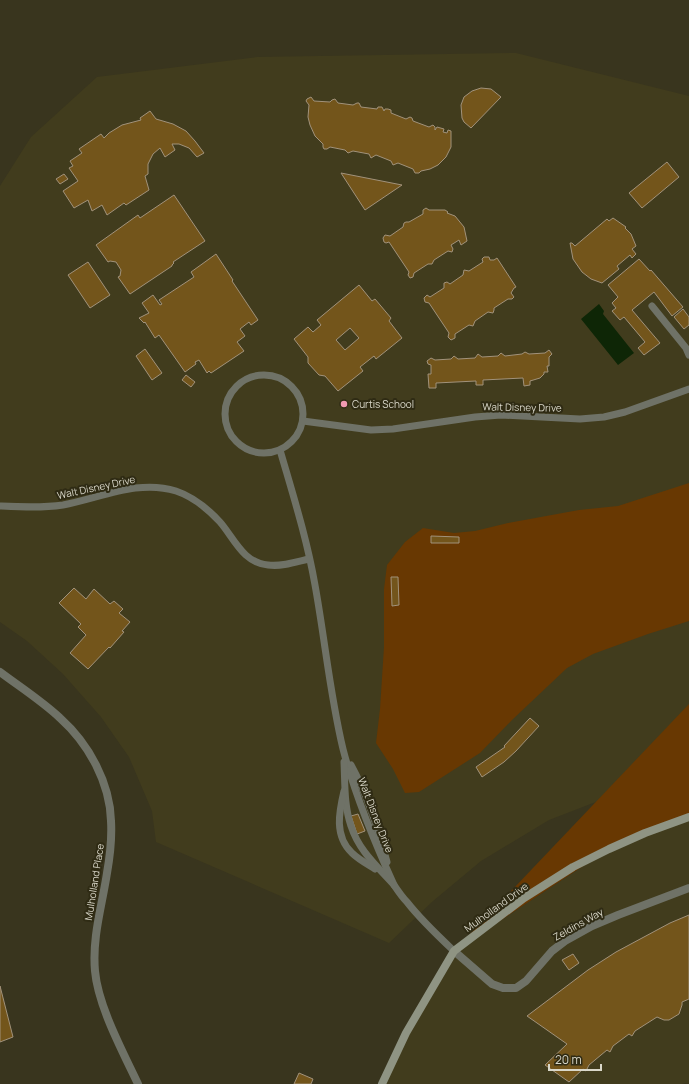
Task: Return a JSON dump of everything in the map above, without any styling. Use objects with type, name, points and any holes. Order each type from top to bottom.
[{"type":"main road","name":"Mulholland Drive","points":[[382,1084],[406,1033],[422,1007],[433,984],[454,951],[524,898],[574,867],[638,836],[689,817]]},
{"type":"street","name":"Mulholland Place","points":[[0,672],[61,718],[90,753],[101,775],[111,820],[111,846],[97,921],[94,949],[95,973],[100,996],[138,1084]]},
{"type":"street","name":"Zeldins Way","points":[[454,951],[492,984],[503,988],[516,988],[526,981],[552,951],[565,941],[592,926],[689,888]]},
{"type":"lane","points":[[652,306],[686,348],[689,355]]},
{"type":"lane","points":[[256,375],[278,377],[288,383],[297,392],[302,405],[302,421],[298,433],[290,443],[280,450],[266,454],[257,454],[239,445],[230,434],[225,421],[225,408],[228,396],[236,386],[245,379],[256,375]]},
{"type":"lane","name":"Walt Disney Drive","points":[[302,421],[371,430],[393,429],[482,416],[501,415],[580,419],[604,417],[625,412],[689,389]]},
{"type":"lane","name":"Walt Disney Drive","points":[[280,450],[310,559],[332,695],[344,751],[366,821],[394,885]]},
{"type":"lane","name":"Walt Disney Drive","points":[[0,506],[42,508],[133,488],[156,487],[176,491],[192,498],[209,511],[222,524],[241,551],[252,561],[266,565],[281,566],[310,559]]},
{"type":"lane","name":"Walt Disney Drive","points":[[344,751],[347,810],[353,833],[362,850],[423,920],[454,951]]},
{"type":"lane","name":"Walt Disney Drive","points":[[345,783],[338,818],[342,838],[351,852],[385,876]]},
{"type":"shaded area","name":"Curtis School","points":[[516,53],[689,96],[689,766],[549,820],[481,861],[433,901],[389,943],[156,842],[152,811],[129,757],[101,717],[63,674],[27,641],[0,622],[0,186],[31,137],[97,77],[257,57]]},
{"type":"shaded area","points":[[599,304],[604,311],[603,314],[634,353],[618,365],[581,319]]},
{"type":"shaded area","points":[[689,483],[689,621],[593,654],[567,668],[512,720],[480,753],[419,792],[405,793],[393,769],[376,743],[384,647],[384,589],[387,565],[405,542],[423,528],[454,533],[475,531],[508,523],[579,510],[618,506]]},
{"type":"shaded area","points":[[689,704],[689,817],[609,849],[454,951]]},
{"type":"shaded area","points":[[689,817],[689,1084],[382,1084],[454,951],[609,849]]},
{"type":"building","points":[[481,88],[491,89],[501,97],[471,128],[462,118],[461,105],[464,97],[472,91]]},
{"type":"building","points":[[311,97],[314,101],[330,102],[335,99],[338,103],[353,105],[359,103],[361,107],[377,109],[378,107],[382,107],[384,111],[385,109],[391,110],[391,113],[406,119],[410,117],[413,121],[429,127],[433,125],[435,130],[437,127],[444,129],[443,132],[447,133],[448,130],[451,131],[451,147],[446,157],[438,165],[419,173],[415,173],[413,169],[398,163],[393,165],[391,161],[376,155],[371,158],[369,154],[353,151],[348,153],[345,150],[330,147],[324,149],[323,144],[315,136],[308,117],[309,105],[306,101]]},
{"type":"building","points":[[150,111],[156,119],[173,124],[186,131],[204,153],[197,157],[189,148],[179,144],[172,144],[175,150],[165,157],[160,148],[153,154],[148,164],[148,174],[145,176],[149,190],[126,205],[124,203],[107,215],[102,205],[92,211],[88,200],[74,208],[63,191],[78,181],[69,168],[73,166],[70,161],[82,153],[79,149],[101,134],[104,138],[122,125],[141,120],[140,118]]},
{"type":"building","points":[[667,162],[679,177],[642,208],[629,193]]},
{"type":"building","points":[[341,173],[402,185],[365,210]]},
{"type":"building","points":[[64,174],[68,179],[60,184],[56,179]]},
{"type":"building","points":[[174,195],[205,241],[173,262],[174,263],[172,266],[130,294],[118,277],[120,276],[121,270],[116,262],[108,262],[96,245],[138,215],[140,218]]},
{"type":"building","points":[[426,208],[429,210],[445,210],[448,212],[447,213],[455,216],[464,227],[467,241],[461,245],[459,240],[451,245],[453,249],[452,252],[448,251],[434,260],[432,264],[428,264],[414,273],[413,277],[410,278],[408,275],[409,272],[389,242],[384,242],[383,238],[385,235],[390,236],[403,227],[404,223],[409,222],[423,214],[423,210]]},
{"type":"building","points":[[613,218],[626,227],[625,228],[631,234],[636,246],[632,249],[636,254],[632,258],[630,255],[617,266],[619,269],[602,283],[591,279],[582,272],[573,259],[570,243],[575,246],[607,219],[609,221]]},
{"type":"building","points":[[216,254],[258,320],[251,325],[249,322],[240,329],[245,336],[237,342],[244,351],[211,373],[209,371],[207,373],[199,360],[185,372],[159,335],[155,338],[145,322],[144,323],[139,318],[149,313],[142,303],[153,295],[160,305],[162,304],[159,300],[194,277],[191,272]]},
{"type":"building","points":[[484,257],[489,257],[490,260],[497,258],[516,287],[511,293],[514,297],[494,308],[493,313],[488,312],[475,321],[473,326],[469,325],[455,334],[455,338],[451,340],[448,337],[449,333],[429,303],[425,302],[424,298],[427,295],[430,297],[444,288],[444,283],[447,282],[450,284],[463,275],[464,270],[469,271],[483,262],[482,259]]},
{"type":"building","points":[[639,259],[650,271],[651,270],[683,307],[672,316],[654,292],[632,310],[660,343],[644,355],[638,348],[645,342],[624,317],[620,320],[612,311],[616,308],[612,303],[618,297],[608,285]]},
{"type":"building","points":[[88,262],[110,295],[90,308],[68,275]]},
{"type":"building","points":[[359,285],[372,301],[375,299],[391,318],[389,321],[402,338],[376,359],[374,356],[360,367],[363,371],[338,391],[325,376],[319,375],[308,363],[308,357],[294,339],[308,327],[313,332],[321,325],[317,320]],"holes":[[[350,328],[359,338],[345,350],[336,340]]]},
{"type":"building","points":[[683,309],[689,317],[689,325],[684,329],[674,317]]},
{"type":"building","points":[[145,349],[162,373],[152,380],[136,356]]},
{"type":"building","points":[[549,350],[552,354],[549,357],[549,366],[547,366],[548,372],[544,372],[540,378],[530,381],[530,385],[524,386],[523,378],[483,380],[483,385],[476,385],[476,381],[436,383],[436,388],[429,388],[428,374],[431,374],[431,365],[428,364],[427,361],[431,358],[435,360],[451,359],[454,356],[458,359],[475,358],[478,354],[482,357],[498,356],[501,353],[505,356],[522,354],[525,352],[529,354],[545,353]]},
{"type":"building","points":[[186,375],[195,382],[191,387],[182,380]]},
{"type":"building","points":[[431,536],[459,537],[459,543],[431,543]]},
{"type":"building","points":[[391,577],[398,577],[399,605],[392,606]]},
{"type":"building","points":[[74,588],[86,599],[94,589],[110,604],[114,601],[123,609],[119,613],[130,622],[122,631],[124,632],[110,648],[109,647],[88,669],[70,653],[86,635],[78,627],[81,624],[59,603]]},
{"type":"building","points":[[530,718],[539,726],[504,762],[482,777],[476,767],[505,747],[504,746]]},
{"type":"building","points":[[358,814],[365,831],[357,834],[351,816]]},
{"type":"building","points":[[689,915],[689,999],[682,1002],[679,1014],[669,1020],[664,1020],[657,1017],[635,1031],[632,1036],[629,1034],[613,1046],[610,1052],[607,1050],[589,1065],[586,1071],[583,1069],[569,1082],[545,1065],[567,1044],[527,1016],[588,970],[616,952],[670,923]]},
{"type":"building","points":[[573,954],[579,963],[569,970],[562,960]]},
{"type":"building","points":[[0,986],[13,1037],[0,1042]]},
{"type":"building","points":[[299,1073],[313,1079],[311,1084],[294,1084]]},
{"type":"place","name":"Curtis School","points":[[344,404]]}]
